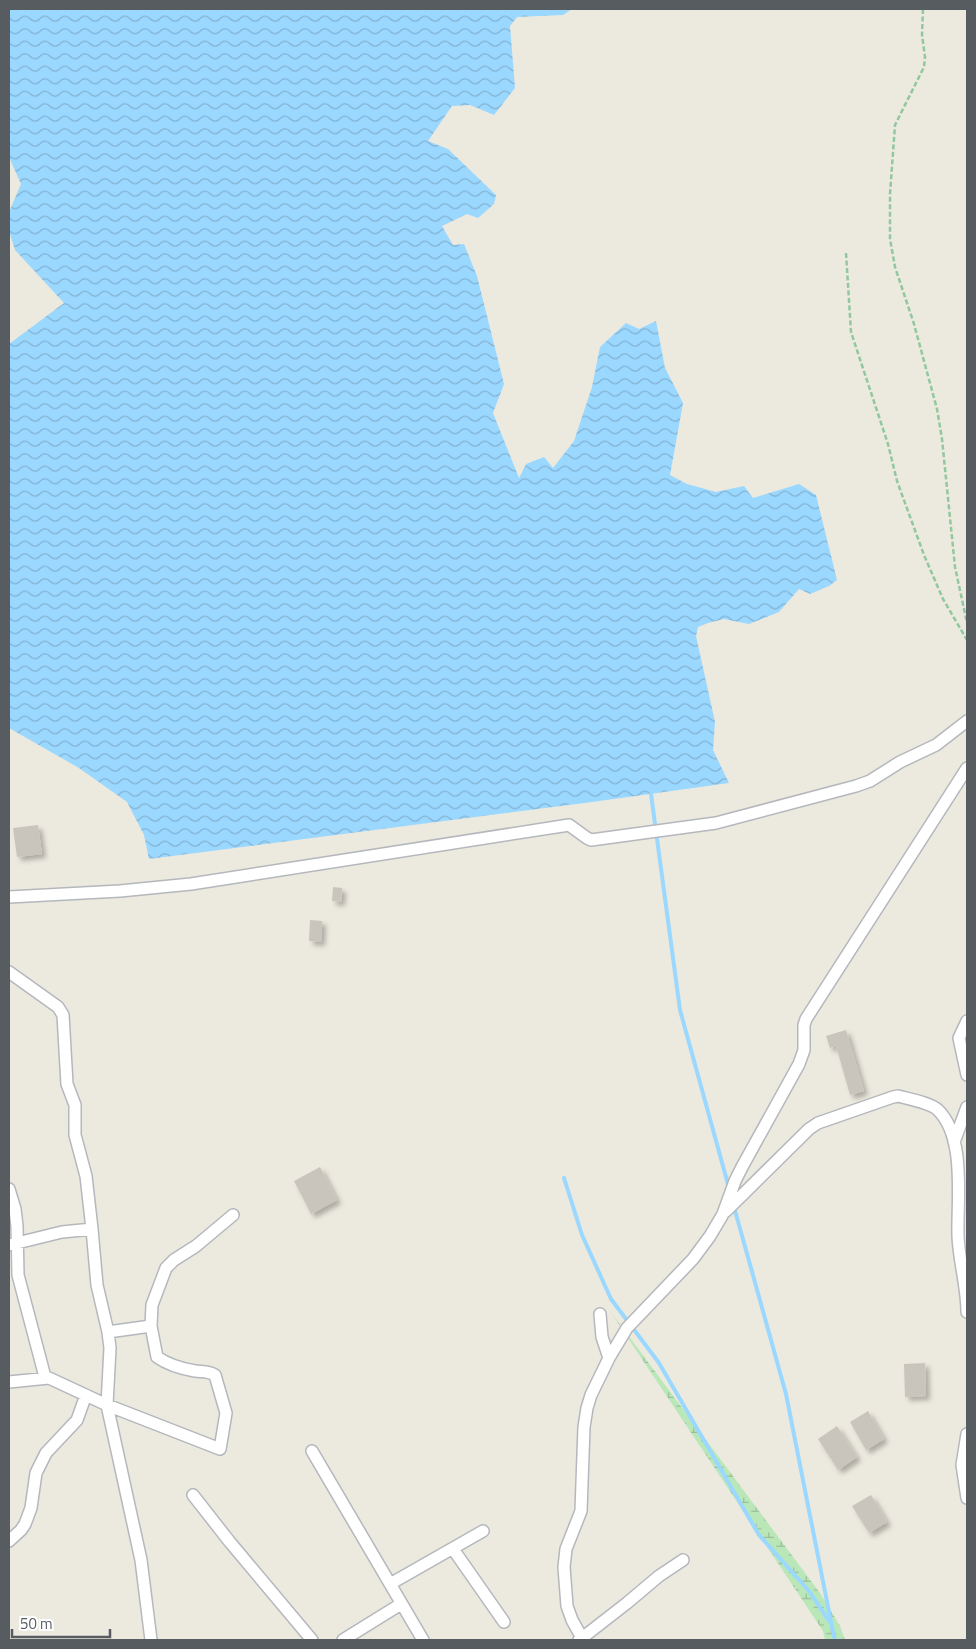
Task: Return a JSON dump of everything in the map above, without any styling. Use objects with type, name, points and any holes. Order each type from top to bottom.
[{"type":"street","points":[[9,897],[120,891],[191,884],[569,825],[591,840],[716,823],[843,790],[870,781],[900,762],[942,740],[967,720]]},
{"type":"street","points":[[683,1560],[659,1576],[580,1639],[567,1606],[564,1567],[566,1550],[581,1511],[584,1427],[587,1408],[609,1358],[627,1328],[704,1246],[723,1214],[742,1167],[799,1064],[804,1050],[804,1025],[806,1019],[967,768]]},
{"type":"street","points":[[9,972],[58,1007],[63,1015],[67,1084],[75,1104],[75,1135],[86,1176],[97,1285],[108,1332],[111,1358],[107,1405],[141,1560],[151,1640]]},
{"type":"street","points":[[967,1021],[959,1038],[967,1075]]},
{"type":"street","points":[[723,1214],[808,1129],[818,1123],[887,1098],[898,1096],[935,1107],[943,1114],[950,1129],[959,1164],[958,1236],[967,1312]]},
{"type":"street","points":[[954,1142],[967,1107]]},
{"type":"street","points":[[9,1189],[15,1209],[13,1244],[18,1275],[45,1377]]},
{"type":"street","points":[[9,1382],[45,1377],[107,1405],[220,1449],[226,1413],[215,1375],[210,1372],[189,1369],[157,1357],[151,1326],[152,1305],[166,1268],[233,1215]]},
{"type":"street","points":[[13,1244],[62,1232],[92,1229]]},
{"type":"street","points":[[600,1314],[602,1337],[609,1358]]},
{"type":"street","points":[[108,1332],[151,1326]]},
{"type":"street","points":[[9,1541],[25,1524],[31,1508],[36,1473],[46,1453],[77,1420],[86,1395]]},
{"type":"street","points":[[967,1434],[962,1465],[967,1498]]},
{"type":"street","points":[[312,1451],[422,1640]]},
{"type":"street","points":[[193,1495],[312,1640]]},
{"type":"street","points":[[390,1584],[483,1531]]},
{"type":"street","points":[[453,1548],[504,1622]]},
{"type":"street","points":[[343,1640],[401,1604]]},
{"type":"path","points":[[923,9],[924,67],[895,125],[890,194],[890,239],[896,267],[937,409],[942,438],[955,566],[967,623]]},
{"type":"path","points":[[846,253],[851,332],[888,444],[897,481],[924,555],[943,599],[967,640]]},
{"type":"green space","points":[[610,1311],[820,1593],[840,1626],[845,1640],[825,1640],[823,1631]]},
{"type":"water","points":[[9,9],[572,9],[563,15],[517,17],[510,26],[515,88],[494,115],[470,105],[452,106],[428,141],[448,149],[496,195],[494,204],[478,218],[467,214],[442,226],[453,245],[464,244],[477,276],[504,384],[493,413],[519,478],[526,464],[544,457],[553,468],[574,441],[592,387],[600,347],[626,323],[639,329],[656,321],[665,368],[683,403],[670,475],[687,484],[716,492],[744,486],[753,498],[799,484],[816,495],[837,580],[829,586],[810,594],[799,589],[779,612],[749,624],[724,619],[698,627],[696,636],[715,722],[713,750],[729,783],[149,859],[144,835],[127,802],[79,768],[9,728],[9,344],[64,303],[15,250],[9,231],[9,212],[21,184],[9,157]]},
{"type":"building","points":[[38,825],[42,854],[17,857],[13,828]]},
{"type":"building","points":[[333,887],[342,888],[341,902],[332,901]]},
{"type":"building","points":[[310,920],[322,921],[321,942],[309,941]]},
{"type":"building","points":[[846,1030],[864,1091],[850,1095],[836,1046],[830,1048],[826,1036]]},
{"type":"building","points":[[320,1167],[337,1200],[311,1214],[294,1181]]},
{"type":"building","points":[[925,1363],[926,1396],[905,1397],[904,1364]]},
{"type":"building","points":[[868,1411],[884,1439],[866,1450],[850,1422]]},
{"type":"building","points":[[837,1426],[857,1457],[838,1470],[818,1439]]},
{"type":"building","points":[[871,1495],[887,1522],[869,1533],[852,1506]]},
{"type":"waterway","points":[[651,794],[680,1010],[729,1188]]},
{"type":"waterway","points":[[564,1178],[582,1235],[611,1299],[659,1363],[759,1535],[809,1591],[829,1621]]},
{"type":"waterway","points":[[734,1207],[786,1394],[835,1640]]}]
